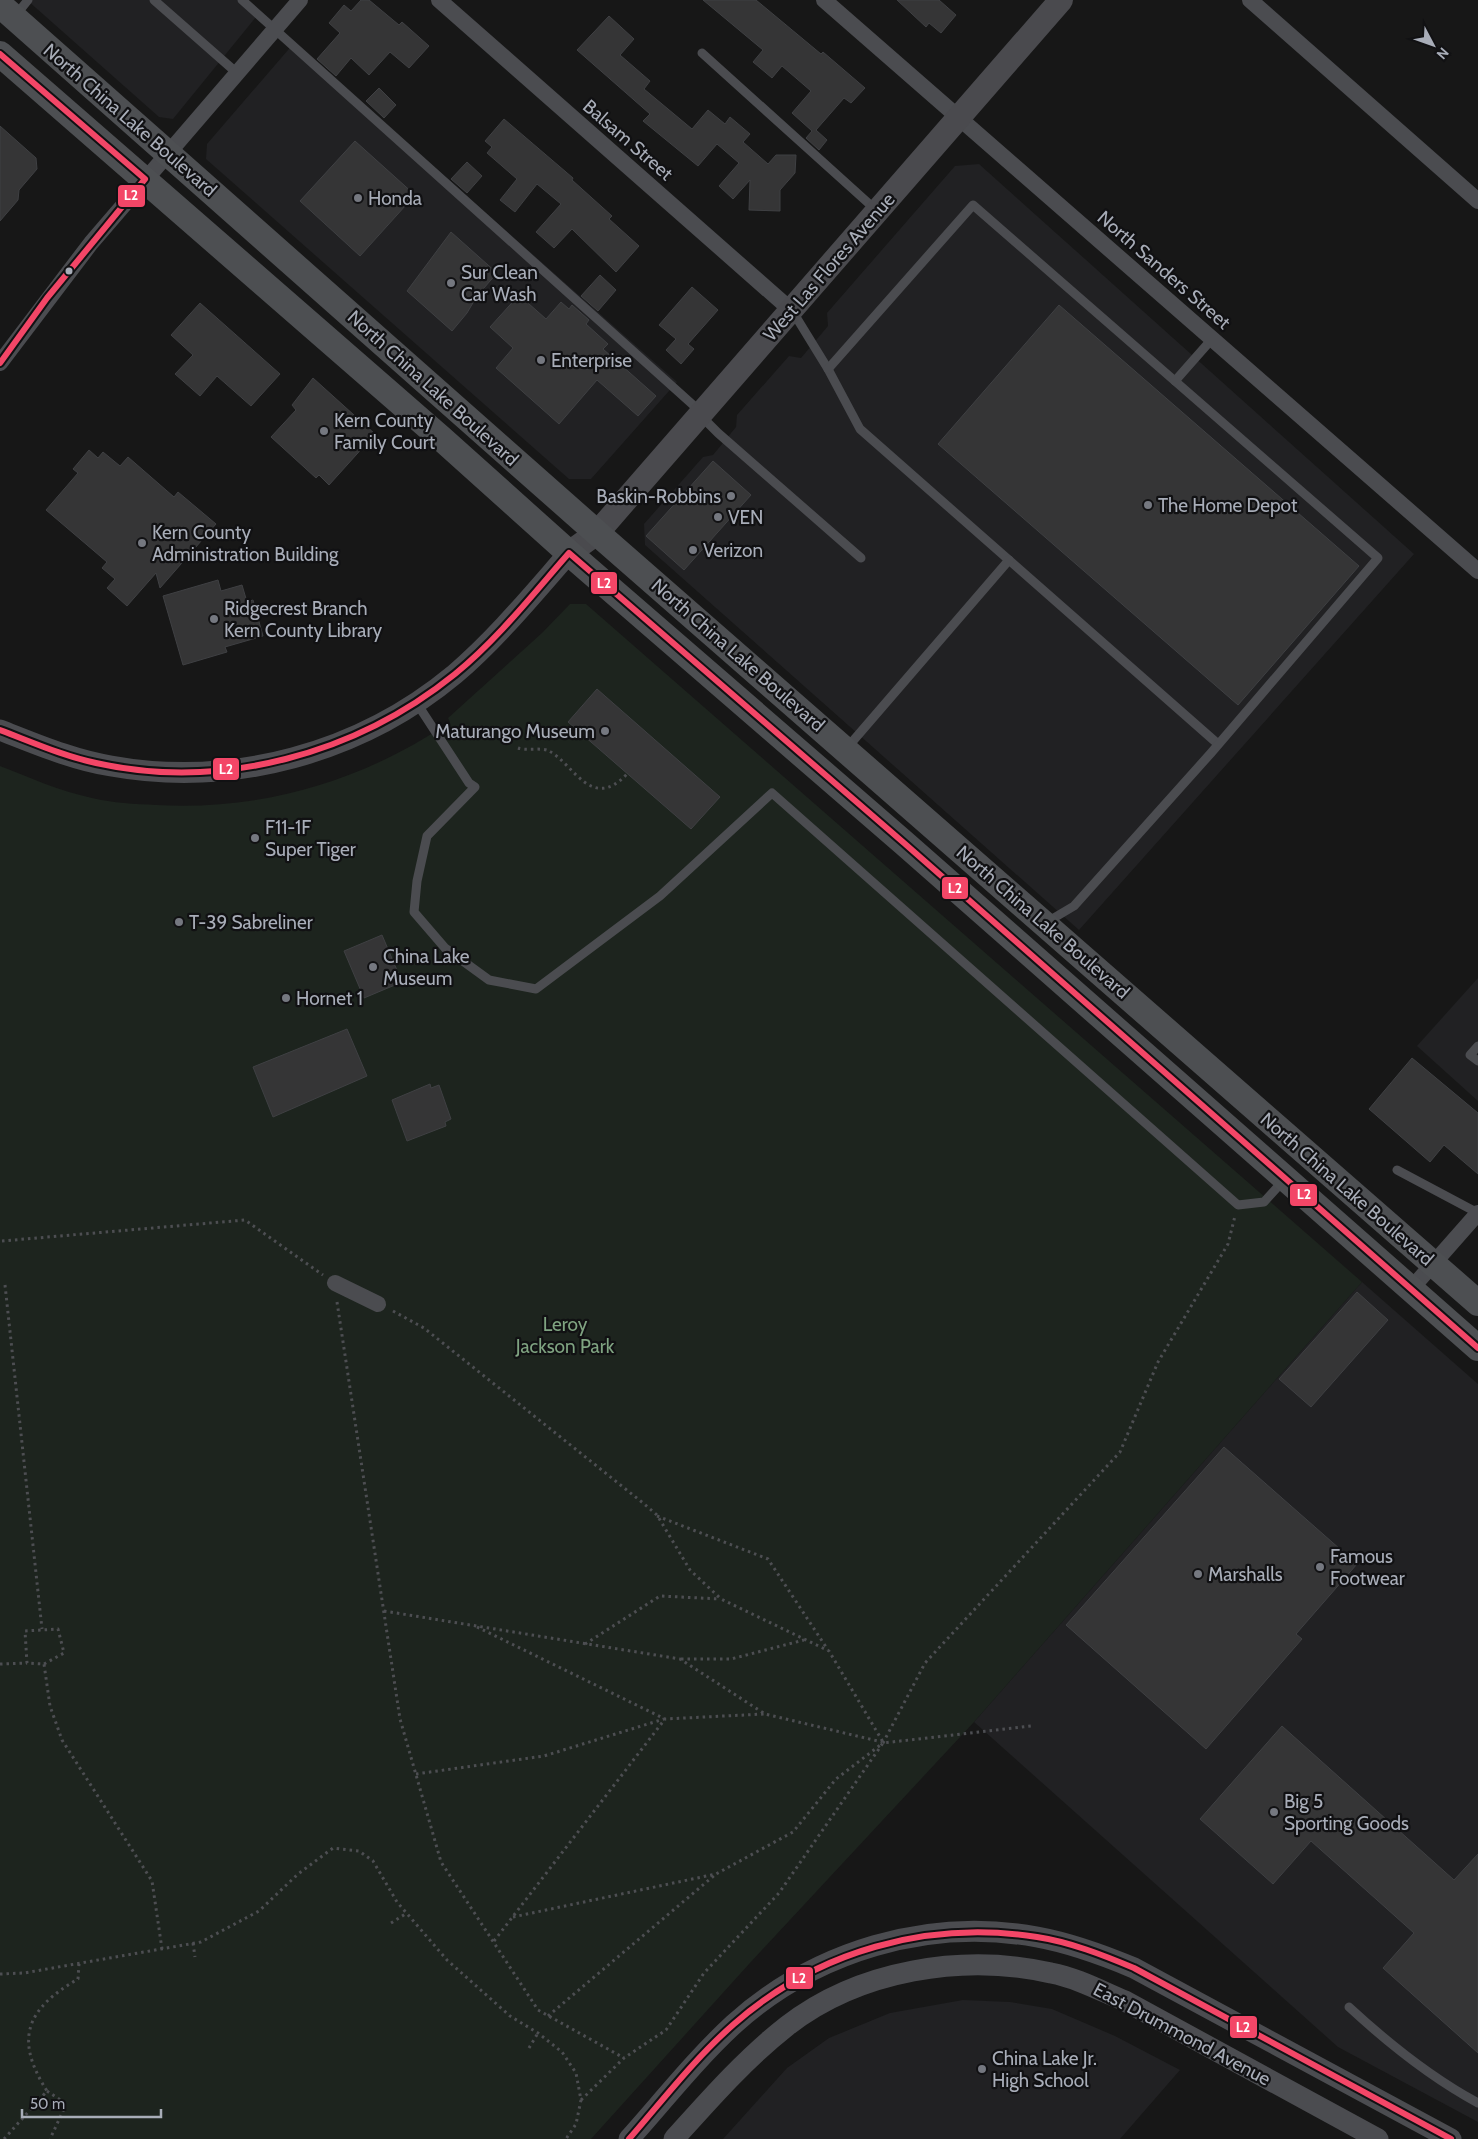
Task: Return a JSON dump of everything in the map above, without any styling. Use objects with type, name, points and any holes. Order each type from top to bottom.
[{"type":"main road","name":"West Las Flores Avenue","points":[[569,553],[597,533],[1059,1]]},
{"type":"main road","name":"North China Lake Boulevard","points":[[14,7],[168,153],[597,533],[1478,1303]]},
{"type":"main road","name":"North China Lake Boulevard","points":[[0,54],[442,438],[569,553],[904,843],[1478,1348]]},
{"type":"main road","points":[[904,843],[950,862],[1024,929],[1036,930],[1045,923]]},
{"type":"street","points":[[0,363],[54,290],[145,179],[300,0]]},
{"type":"street","name":"Balsam Street","points":[[439,0],[791,310]]},
{"type":"street","name":"North Sanders Street","points":[[824,0],[1478,571]]},
{"type":"street","points":[[1250,0],[1478,200]]},
{"type":"street","points":[[0,730],[47,749],[111,766],[152,772],[201,773],[237,770],[296,759],[370,729],[416,702],[455,673],[482,648],[569,553]]},
{"type":"street","points":[[1411,1289],[1478,1213]]},
{"type":"street","points":[[335,1283],[378,1304]]},
{"type":"street","name":"East Drummond Avenue","points":[[629,2139],[734,2024],[769,1997],[817,1967],[854,1952],[902,1939],[949,1933],[988,1932],[1037,1936],[1098,1953],[1134,1968],[1451,2139]]},
{"type":"street","name":"East Drummond Avenue","points":[[674,2139],[756,2052],[788,2025],[824,2002],[863,1985],[902,1973],[945,1966],[983,1965],[1024,1967],[1053,1973],[1094,1987],[1125,2001],[1378,2139]]},
{"type":"lane","points":[[154,0],[237,73]]},
{"type":"lane","points":[[242,0],[702,413],[705,420],[712,427],[861,558]]},
{"type":"lane","points":[[702,53],[878,211]]},
{"type":"lane","points":[[828,369],[973,205],[1378,558],[1218,744],[1074,906],[1045,923]]},
{"type":"lane","points":[[791,310],[828,369],[860,429],[1218,744]]},
{"type":"lane","points":[[1176,381],[1212,339]]},
{"type":"lane","points":[[846,749],[1009,560]]},
{"type":"lane","points":[[416,702],[469,783],[475,787],[427,836],[417,880],[414,912],[445,948],[489,980],[536,989],[660,896],[772,794],[1238,1205],[1264,1202],[1285,1179]]},
{"type":"lane","points":[[1478,1046],[1470,1055],[1478,1062]]},
{"type":"lane","points":[[1397,1170],[1478,1213]]},
{"type":"lane","points":[[1349,2007],[1393,2048],[1447,2086],[1478,2103]]},
{"type":"path","points":[[518,748],[548,750],[578,779],[595,788],[610,785],[627,774]]},
{"type":"path","points":[[580,2100],[624,2058],[666,2030],[704,1973],[779,1893],[883,1743],[925,1663],[1120,1452],[1158,1362],[1228,1244],[1238,1205]]},
{"type":"path","points":[[2,1241],[245,1220],[335,1283],[400,1719],[441,1862],[538,2010],[624,2058]]},
{"type":"path","points":[[4,1285],[30,1542],[42,1629]]},
{"type":"path","points":[[378,1304],[424,1328],[657,1515],[768,1559],[829,1651],[883,1743]]},
{"type":"path","points":[[657,1515],[690,1570],[721,1599],[829,1651]]},
{"type":"path","points":[[585,1644],[660,1596],[721,1599]]},
{"type":"path","points":[[384,1611],[680,1659],[731,1659],[805,1640]]},
{"type":"path","points":[[474,1626],[665,1719]]},
{"type":"path","points":[[0,1664],[44,1664],[64,1654],[58,1629],[25,1631],[27,1663]]},
{"type":"path","points":[[680,1659],[765,1714]]},
{"type":"path","points":[[44,1664],[50,1706],[62,1740],[152,1882],[162,1949]]},
{"type":"path","points":[[416,1774],[544,1756],[665,1719],[765,1714],[883,1743],[1030,1726]]},
{"type":"path","points":[[494,1941],[665,1719]]},
{"type":"path","points":[[548,2016],[716,1874],[793,1832],[836,1779],[883,1743]]},
{"type":"path","points":[[0,1974],[24,1973],[201,1942],[259,1911],[298,1874],[333,1848],[359,1851],[373,1861],[398,1902],[447,1960],[510,2016],[538,2033],[562,2052],[576,2073],[580,2100],[576,2124],[566,2139]]},
{"type":"path","points":[[512,1917],[716,1874]]},
{"type":"path","points":[[391,1923],[407,1913]]},
{"type":"path","points":[[193,1943],[195,1957]]},
{"type":"path","points":[[50,2139],[64,2109],[58,2099],[47,2091],[34,2071],[28,2052],[28,2028],[55,1992],[78,1978],[79,1964]]},
{"type":"path","points":[[529,2048],[538,2033]]},
{"type":"path","points":[[4,2139],[47,2091]]},
{"type":"shaded area","points":[[27,0],[247,0],[260,12],[173,119],[159,117]]},
{"type":"shaded area","points":[[294,43],[677,382],[591,479],[569,479],[206,159],[207,144]]},
{"type":"shaded area","points":[[979,164],[1414,554],[1079,930],[645,545],[644,524],[703,457],[713,455],[736,427],[737,415],[789,356],[801,358],[828,326],[827,313],[955,166]]},
{"type":"shaded area","points":[[1478,978],[1478,1101],[1417,1046]]},
{"type":"shaded area","points":[[1362,1282],[1478,1384],[1478,2122],[1338,2047],[974,1722]]},
{"type":"shaded area","name":"China Lake Jr. High School","points":[[963,2000],[1010,2002],[1052,2009],[1115,2036],[1180,2070],[1120,2139],[723,2139],[787,2068],[829,2038],[890,2013]]},
{"type":"green space","name":"Leroy Jackson Park","points":[[570,604],[586,604],[1362,1282],[974,1722],[749,1964],[591,2139],[0,2139],[0,766],[68,792],[132,804],[195,806],[234,803],[273,797],[310,788],[347,776],[382,761],[417,743],[450,722],[448,718],[542,633]]},
{"type":"building","points":[[361,0],[369,0],[399,25],[402,22],[429,46],[409,68],[390,52],[369,75],[351,58],[336,76],[317,59],[340,33],[329,23],[344,5],[351,11]]},
{"type":"building","points":[[703,0],[756,0],[821,54],[823,52],[865,88],[851,103],[844,98],[816,130],[827,140],[819,150],[806,138],[812,131],[792,113],[811,91],[782,66],[772,78],[753,62],[763,50]]},
{"type":"building","points":[[897,0],[939,0],[956,15],[941,33],[929,23],[926,27]]},
{"type":"building","points":[[609,16],[634,39],[620,55],[650,81],[644,89],[692,129],[708,110],[725,124],[730,117],[750,134],[743,142],[768,164],[776,155],[796,155],[795,173],[780,190],[780,211],[749,210],[750,180],[733,199],[719,186],[739,163],[717,144],[698,166],[643,121],[650,114],[577,50]]},
{"type":"building","points":[[379,88],[396,105],[384,118],[366,101]]},
{"type":"building","points":[[504,119],[573,178],[572,180],[612,216],[609,219],[639,246],[616,272],[572,229],[554,248],[536,232],[561,204],[537,184],[515,212],[500,200],[517,179],[487,153],[492,147],[485,141]]},
{"type":"building","points":[[0,126],[36,158],[37,169],[19,190],[18,200],[0,221]]},
{"type":"building","name":"Honda","points":[[355,141],[415,195],[360,256],[300,201]]},
{"type":"building","points":[[467,162],[482,176],[467,193],[451,179]]},
{"type":"building","name":"Sur Clean Car Wash","points":[[451,232],[497,273],[477,296],[467,313],[452,331],[407,291]]},
{"type":"building","points":[[600,275],[616,290],[598,311],[581,296]]},
{"type":"building","points":[[692,287],[718,310],[688,344],[694,349],[681,364],[666,350],[676,339],[659,325]]},
{"type":"building","name":"Enterprise","points":[[519,295],[546,319],[561,302],[569,309],[572,305],[589,320],[586,324],[608,344],[603,349],[656,396],[638,416],[597,380],[559,424],[496,368],[513,348],[490,327]]},
{"type":"building","points":[[200,303],[280,374],[251,406],[217,376],[200,396],[175,374],[193,355],[171,335]]},
{"type":"building","name":"The Home Depot","points":[[1059,305],[1359,566],[1238,705],[938,444]]},
{"type":"building","name":"Kern County Family Court","points":[[313,378],[375,434],[329,485],[319,475],[316,478],[271,437],[296,410],[292,405]]},
{"type":"building","name":"Kern County Administration Building","points":[[89,450],[98,458],[103,452],[120,466],[128,457],[174,497],[178,492],[216,524],[160,588],[156,573],[127,606],[107,588],[115,579],[102,568],[107,562],[46,510],[78,473],[73,469]]},
{"type":"building","points":[[713,461],[751,495],[684,570],[646,536]]},
{"type":"building","name":"Ridgecrest Branch Kern County Library","points":[[218,580],[221,591],[242,585],[247,602],[253,600],[263,636],[225,647],[227,652],[183,665],[163,596]]},
{"type":"building","points":[[597,689],[720,797],[691,829],[568,722]]},
{"type":"building","name":"China Lake Museum","points":[[382,935],[402,982],[364,998],[344,951]]},
{"type":"building","points":[[347,1029],[367,1076],[273,1117],[253,1067]]},
{"type":"building","points":[[1412,1058],[1478,1113],[1478,1174],[1444,1145],[1430,1162],[1369,1109]]},
{"type":"building","points":[[430,1084],[431,1088],[439,1085],[451,1119],[445,1122],[446,1126],[407,1141],[392,1100]]},
{"type":"building","points":[[1357,1292],[1388,1320],[1311,1407],[1279,1379]]},
{"type":"building","points":[[1224,1447],[1357,1564],[1296,1634],[1302,1639],[1206,1749],[1066,1625]]},
{"type":"building","points":[[1282,1726],[1454,1880],[1478,1854],[1478,2053],[1383,1968],[1414,1933],[1311,1841],[1273,1884],[1200,1819]]},
{"type":"transit line","name":"L2","points":[[0,54],[145,179],[47,298],[0,363]]},
{"type":"transit line","name":"L2","points":[[0,730],[72,757],[96,763],[144,770],[191,772],[239,768],[286,759],[331,745],[375,726],[416,702],[455,674],[486,646],[569,553],[904,843],[1478,1348]]},
{"type":"transit line","name":"L2","points":[[629,2139],[706,2051],[734,2024],[766,1999],[801,1977],[837,1960],[875,1947],[915,1938],[955,1933],[996,1933],[1037,1937],[1062,1942],[1134,1968],[1451,2139]]},
{"type":"place","name":"Honda","points":[[358,198]]},
{"type":"place","name":"Sur Clean Car Wash","points":[[451,283]]},
{"type":"place","name":"Enterprise","points":[[541,360]]},
{"type":"place","name":"Kern County Family Court","points":[[324,431]]},
{"type":"place","name":"Baskin-Robbins","points":[[731,496]]},
{"type":"place","name":"The Home Depot","points":[[1148,505]]},
{"type":"place","name":"VEN","points":[[718,517]]},
{"type":"place","name":"Kern County Administration Building","points":[[142,543]]},
{"type":"place","name":"Verizon","points":[[693,550]]},
{"type":"place","name":"Ridgecrest Branch Kern County Library","points":[[214,619]]},
{"type":"place","name":"Maturango Museum","points":[[605,731]]},
{"type":"place","name":"F11-1F Super Tiger","points":[[255,838]]},
{"type":"place","name":"T-39 Sabreliner","points":[[179,922]]},
{"type":"place","name":"China Lake Museum","points":[[373,967]]},
{"type":"place","name":"Hornet 1","points":[[286,998]]},
{"type":"place","name":"Famous Footwear","points":[[1320,1567]]},
{"type":"place","name":"Marshalls","points":[[1198,1574]]},
{"type":"place","name":"Big 5 Sporting Goods","points":[[1274,1812]]},
{"type":"place","name":"China Lake Jr. High School","points":[[982,2069]]}]
